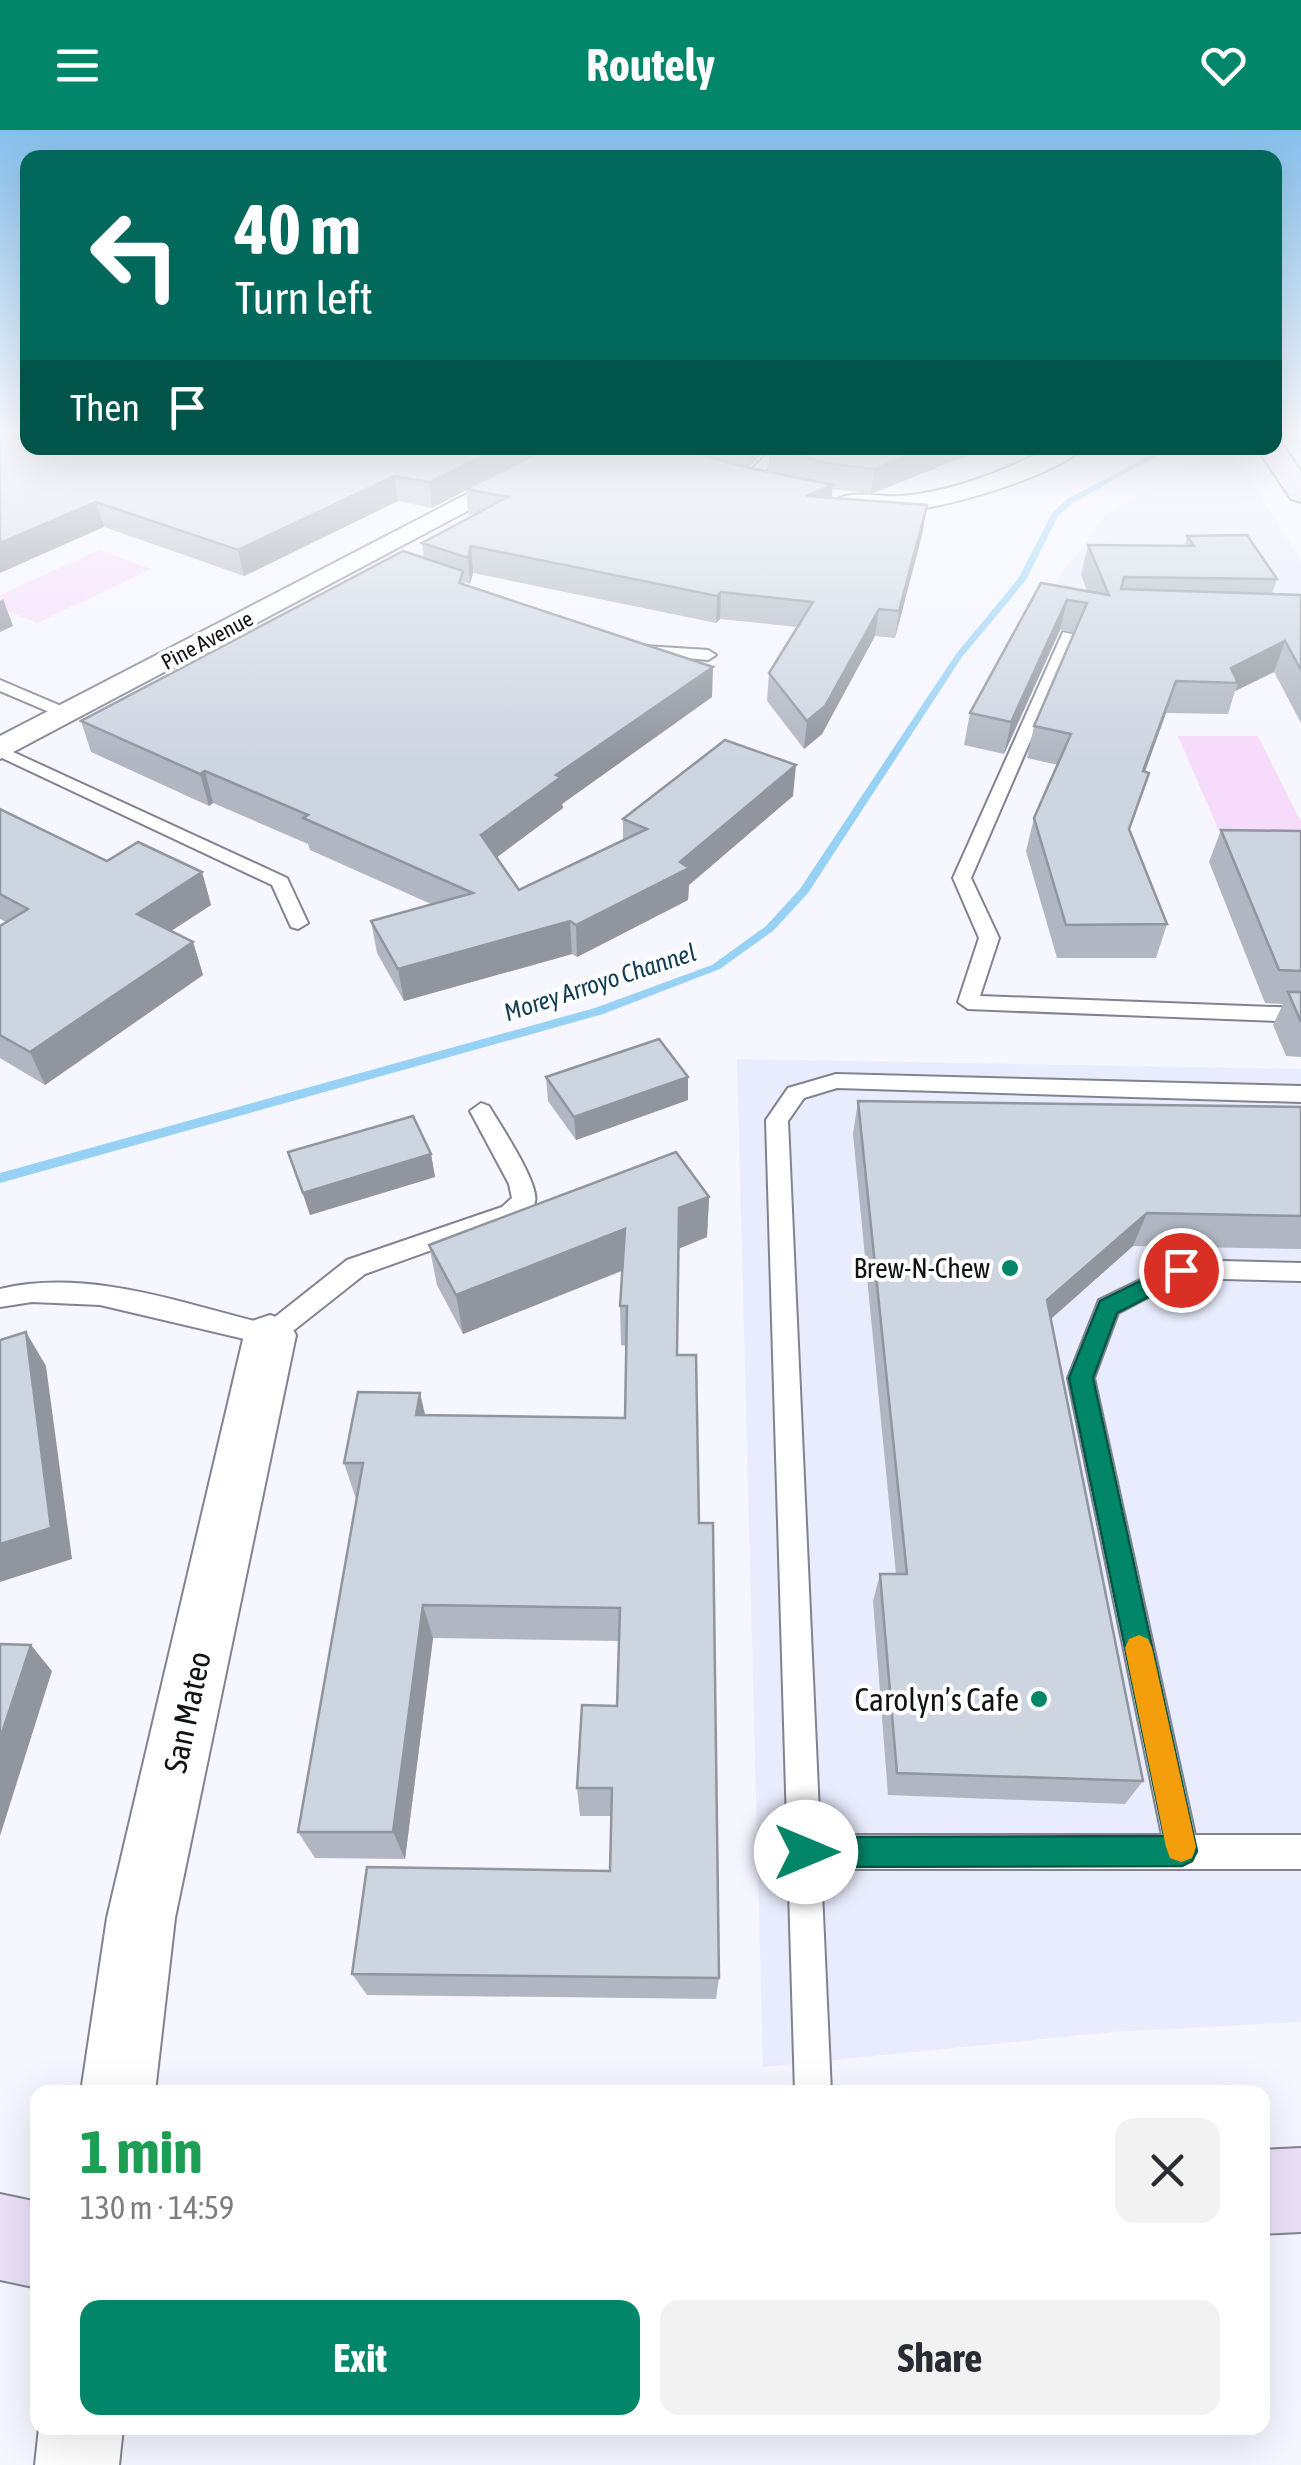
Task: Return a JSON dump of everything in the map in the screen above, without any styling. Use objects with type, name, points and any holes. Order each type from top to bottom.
[{"type":"main road","points":[[1270,2192],[1301,2190]]},
{"type":"main road","points":[[0,2237],[30,2243]]},
{"type":"street","name":"Pine Avenue","points":[[0,750],[404,543]]},
{"type":"street","name":"San Mateo","points":[[119,2085],[142,1918],[270,1335]]},
{"type":"street","points":[[77,2465],[80,2435]]},
{"type":"lane","points":[[1068,634],[962,878],[989,938],[968,1002],[1301,1015]]},
{"type":"lane","points":[[621,643],[652,654],[708,655]]},
{"type":"lane","points":[[0,685],[66,714]]},
{"type":"lane","points":[[0,750],[280,882],[298,923]]},
{"type":"lane","points":[[813,2085],[776,1120],[796,1093],[836,1081],[1301,1094]]},
{"type":"lane","points":[[3,1298],[26,1290],[75,1292],[270,1335],[356,1267],[510,1214],[524,1201],[520,1184],[481,1111]]},
{"type":"lane","points":[[1182,1851],[1081,1378],[1108,1307],[1181,1270],[1301,1272]]},
{"type":"lane","points":[[806,1852],[1301,1852]]},
{"type":"shaded area","points":[[1085,543],[1290,543],[1301,561],[1301,625],[1104,628],[1035,610]]},
{"type":"shaded area","points":[[99,550],[151,569],[37,623],[0,608],[0,595]]},
{"type":"shaded area","points":[[1178,736],[1258,736],[1301,822],[1301,834],[1220,833]]},
{"type":"shaded area","points":[[737,1059],[1301,1069],[1301,2022],[1112,2032],[763,2067]]},
{"type":"building","points":[[217,543],[253,543],[238,550]]},
{"type":"building","points":[[422,543],[917,543],[899,611],[879,609],[825,706],[807,721],[769,673],[813,602],[721,592],[717,596],[471,546],[468,558]]},
{"type":"building","points":[[1192,543],[1252,543],[1277,579],[1124,577],[1121,589],[1301,595],[1301,670],[1285,641],[1231,668],[1238,683],[1176,681],[1143,771],[1149,773],[1129,829],[1167,924],[1066,925],[1034,818],[1071,734],[1034,726],[1087,603],[1067,600],[1011,722],[970,713],[1041,583],[1109,595],[1088,545],[1194,546]]},
{"type":"building","points":[[403,551],[463,571],[459,583],[713,667],[556,775],[561,777],[481,835],[519,890],[647,829],[623,819],[725,740],[796,765],[680,862],[689,868],[576,925],[570,921],[398,969],[371,921],[473,893],[303,818],[308,815],[205,771],[200,774],[81,721]]},
{"type":"building","points":[[0,809],[107,861],[138,842],[202,872],[137,914],[193,942],[30,1052],[0,1035],[0,926],[28,909],[0,894]]},
{"type":"building","points":[[1221,830],[1301,831],[1301,971],[1279,970]]},
{"type":"building","points":[[1288,992],[1301,992],[1301,1022]]},
{"type":"building","points":[[659,1039],[688,1077],[574,1117],[546,1077]]},
{"type":"building","points":[[858,1101],[1301,1107],[1301,1216],[1147,1213],[1047,1300],[1143,1781],[897,1773],[880,1574],[907,1574]]},
{"type":"building","points":[[413,1116],[431,1154],[303,1193],[288,1152]]},
{"type":"building","points":[[676,1152],[709,1197],[679,1208],[677,1355],[696,1355],[699,1523],[713,1523],[719,1978],[352,1974],[367,1867],[610,1871],[612,1788],[577,1788],[582,1705],[617,1706],[620,1608],[423,1605],[393,1832],[298,1832],[363,1463],[344,1463],[358,1392],[420,1393],[416,1415],[625,1418],[627,1306],[620,1306],[625,1229],[456,1295],[429,1245]]},
{"type":"building","points":[[26,1332],[51,1528],[0,1544],[0,1340]]},
{"type":"building","points":[[0,1644],[31,1645],[0,1739]]},
{"type":"waterway","name":"Morey Arroyo Channel","points":[[0,1178],[599,1011],[716,967],[770,928],[804,891],[959,656],[1022,580],[1041,543]]},
{"type":"slow traffic","points":[[1139,1648],[1181,1847]]},
{"type":"place","name":"Brew-N-Chew","points":[[1010,1268]]},
{"type":"place","name":"Carolyn’s Cafe","points":[[1039,1699]]},
{"type":"route","points":[[806,1852],[1182,1851],[1081,1378],[1108,1307],[1181,1270]]}]
